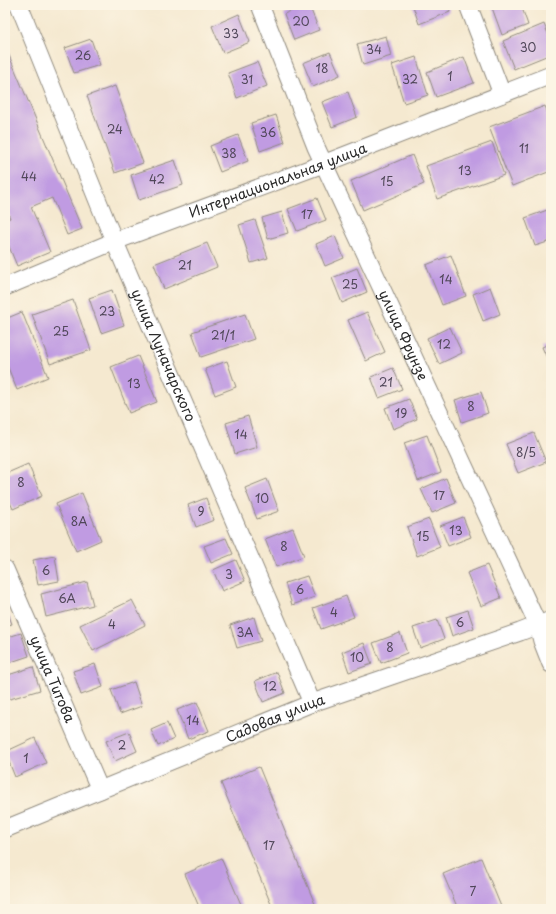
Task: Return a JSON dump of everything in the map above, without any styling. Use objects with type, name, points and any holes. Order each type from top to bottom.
[{"type":"street","name":"улица Луначарского","points":[[19,5],[115,241],[312,703]]},
{"type":"street","name":"улица Фрунзе","points":[[260,5],[323,164],[544,622],[551,664]]},
{"type":"street","points":[[468,5],[502,94]]},
{"type":"street","name":"Интернациональная улица","points":[[5,287],[115,241],[323,164],[551,75]]},
{"type":"street","name":"улица Титова","points":[[5,569],[100,790]]},
{"type":"street","name":"Садовая улица","points":[[5,829],[312,703],[544,622]]},
{"type":"building","points":[[305,5],[309,5],[319,30],[294,40],[284,14]]},
{"type":"building","points":[[448,5],[450,12],[419,24],[413,6]]},
{"type":"building","points":[[491,5],[521,5],[528,25],[502,35]]},
{"type":"building","points":[[239,14],[250,42],[223,53],[212,26]]},
{"type":"building","points":[[544,24],[551,41],[551,54],[514,69],[503,41]]},
{"type":"building","points":[[386,36],[391,56],[363,65],[357,44]]},
{"type":"building","points":[[91,39],[100,65],[74,73],[65,48]]},
{"type":"building","points":[[5,46],[82,229],[67,235],[52,198],[31,207],[50,252],[17,266],[5,237],[5,220],[10,218],[5,207]]},
{"type":"building","points":[[330,52],[340,75],[313,87],[303,63]]},
{"type":"building","points":[[416,57],[428,95],[404,103],[392,65]]},
{"type":"building","points":[[464,57],[474,83],[436,97],[427,72]]},
{"type":"building","points":[[257,62],[267,86],[237,98],[228,73]]},
{"type":"building","points":[[115,86],[143,163],[115,173],[87,96]]},
{"type":"building","points":[[348,92],[357,117],[332,127],[322,102]]},
{"type":"building","points":[[545,106],[551,121],[551,171],[512,186],[489,127]]},
{"type":"building","points":[[276,115],[285,142],[260,151],[251,123]]},
{"type":"building","points":[[238,135],[248,161],[220,172],[210,146]]},
{"type":"building","points":[[492,142],[504,175],[437,199],[426,166]]},
{"type":"building","points":[[412,155],[424,184],[363,210],[351,181]]},
{"type":"building","points":[[175,160],[183,185],[139,200],[131,175]]},
{"type":"building","points":[[317,198],[326,220],[297,231],[288,209]]},
{"type":"building","points":[[550,209],[551,241],[535,246],[525,218]]},
{"type":"building","points":[[282,212],[288,233],[268,239],[262,218]]},
{"type":"building","points":[[255,220],[268,258],[251,263],[239,225]]},
{"type":"building","points":[[335,236],[344,258],[325,266],[316,244]]},
{"type":"building","points":[[207,243],[217,267],[164,289],[154,264]]},
{"type":"building","points":[[451,255],[466,296],[442,305],[426,265]]},
{"type":"building","points":[[357,268],[367,292],[342,303],[332,278]]},
{"type":"building","points":[[490,287],[500,314],[483,321],[473,294]]},
{"type":"building","points":[[112,290],[124,325],[101,333],[89,298]]},
{"type":"building","points":[[73,300],[91,350],[50,364],[32,314]]},
{"type":"building","points":[[22,312],[48,377],[17,390],[5,360],[5,319]]},
{"type":"building","points":[[367,312],[385,352],[366,361],[348,320]]},
{"type":"building","points":[[245,314],[254,339],[201,357],[192,332]]},
{"type":"building","points":[[450,327],[462,353],[439,364],[427,338]]},
{"type":"building","points":[[551,343],[551,367],[542,347]]},
{"type":"building","points":[[138,356],[157,402],[129,413],[111,367]]},
{"type":"building","points":[[227,361],[236,387],[215,395],[205,369]]},
{"type":"building","points":[[393,368],[402,389],[379,398],[371,377]]},
{"type":"building","points":[[481,392],[488,413],[462,422],[455,400]]},
{"type":"building","points":[[409,399],[417,419],[393,429],[385,408]]},
{"type":"building","points":[[248,416],[257,447],[235,454],[226,423]]},
{"type":"building","points":[[534,433],[546,462],[518,473],[506,444]]},
{"type":"building","points":[[427,435],[441,472],[418,481],[404,443]]},
{"type":"building","points":[[28,464],[42,496],[13,509],[5,491],[5,474]]},
{"type":"building","points":[[446,478],[456,503],[432,513],[421,489]]},
{"type":"building","points":[[267,479],[279,511],[257,519],[245,488]]},
{"type":"building","points":[[82,493],[101,540],[76,551],[56,504]]},
{"type":"building","points":[[206,498],[214,520],[196,527],[188,505]]},
{"type":"building","points":[[463,517],[471,537],[448,546],[440,526]]},
{"type":"building","points":[[429,519],[440,547],[417,556],[407,527]]},
{"type":"building","points":[[293,528],[304,556],[276,567],[265,539]]},
{"type":"building","points":[[226,538],[233,554],[211,563],[204,546]]},
{"type":"building","points":[[55,556],[59,581],[38,585],[33,560]]},
{"type":"building","points":[[236,560],[245,581],[222,591],[213,570]]},
{"type":"building","points":[[487,565],[501,598],[481,606],[467,573]]},
{"type":"building","points":[[307,576],[315,597],[292,605],[285,583]]},
{"type":"building","points":[[87,582],[93,605],[46,617],[41,594]]},
{"type":"building","points":[[346,596],[354,617],[321,629],[313,608]]},
{"type":"building","points":[[132,600],[145,625],[93,651],[80,625]]},
{"type":"building","points":[[5,605],[12,624],[5,626]]},
{"type":"building","points":[[468,610],[474,628],[452,636],[446,617]]},
{"type":"building","points":[[254,617],[261,641],[237,648],[230,625]]},
{"type":"building","points":[[437,620],[444,639],[420,648],[413,628]]},
{"type":"building","points":[[21,633],[29,656],[5,664],[5,638]]},
{"type":"building","points":[[400,633],[407,653],[381,663],[373,643]]},
{"type":"building","points":[[364,643],[372,664],[349,672],[342,652]]},
{"type":"building","points":[[95,664],[103,687],[81,695],[73,671]]},
{"type":"building","points":[[33,667],[40,690],[10,699],[5,684],[5,676]]},
{"type":"building","points":[[277,672],[285,693],[263,702],[255,681]]},
{"type":"building","points":[[134,682],[142,706],[120,714],[111,690]]},
{"type":"building","points":[[197,702],[209,731],[188,739],[177,710]]},
{"type":"building","points":[[167,723],[174,739],[158,746],[151,730]]},
{"type":"building","points":[[129,732],[137,751],[115,761],[106,741]]},
{"type":"building","points":[[35,738],[46,763],[15,777],[5,752]]},
{"type":"building","points":[[259,767],[317,909],[273,909],[221,783]]},
{"type":"building","points":[[221,858],[243,909],[200,909],[185,874]]},
{"type":"building","points":[[481,858],[502,909],[458,909],[443,874]]}]
